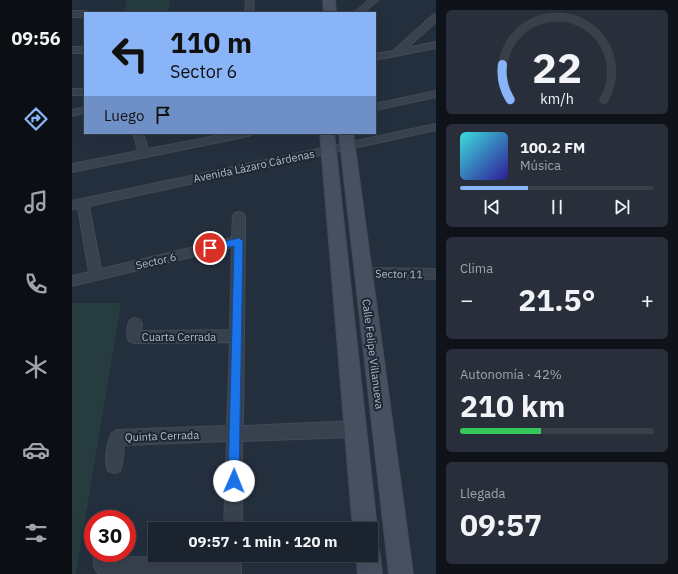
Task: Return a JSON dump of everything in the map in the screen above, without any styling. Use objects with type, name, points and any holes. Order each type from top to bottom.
[{"type":"main road","points":[[329,0],[330,12]]},
{"type":"main road","name":"Calle Felipe Villanueva","points":[[337,140],[363,273],[401,574]]},
{"type":"main road","name":"Calle Felipe Villanueva","points":[[337,140],[356,429],[364,522]]},
{"type":"main road","points":[[369,562],[370,574]]},
{"type":"street","points":[[249,12],[250,0]]},
{"type":"street","points":[[359,12],[374,0]]},
{"type":"street","points":[[72,14],[84,14]]},
{"type":"street","points":[[396,53],[436,17]]},
{"type":"street","points":[[376,57],[436,45]]},
{"type":"street","points":[[72,50],[84,50]]},
{"type":"street","points":[[72,92],[84,92]]},
{"type":"street","points":[[376,107],[436,94]]},
{"type":"street","points":[[72,113],[84,110]]},
{"type":"street","name":"Avenida Lázaro Cárdenas","points":[[77,204],[337,140],[436,127]]},
{"type":"street","points":[[138,134],[144,154]]},
{"type":"street","points":[[72,168],[244,134]]},
{"type":"street","points":[[77,204],[96,275]]},
{"type":"street","points":[[233,522],[239,216]]},
{"type":"street","name":"Sector 6","points":[[72,281],[239,241]]},
{"type":"street","name":"Sector 11","points":[[363,273],[436,274]]},
{"type":"street","name":"Cuarta Cerrada","points":[[135,324],[134,337],[237,336]]},
{"type":"street","points":[[235,434],[356,429]]},
{"type":"street","name":"Quinta Cerrada","points":[[114,465],[117,438],[235,434]]},
{"type":"street","points":[[102,562],[102,566],[232,565]]},
{"type":"green space","points":[[127,0],[170,0],[168,12],[124,12]]},
{"type":"green space","points":[[72,303],[121,303],[87,510],[84,510],[84,526],[76,574],[72,574]]},
{"type":"route","points":[[210,248],[239,241],[234,481]]}]
